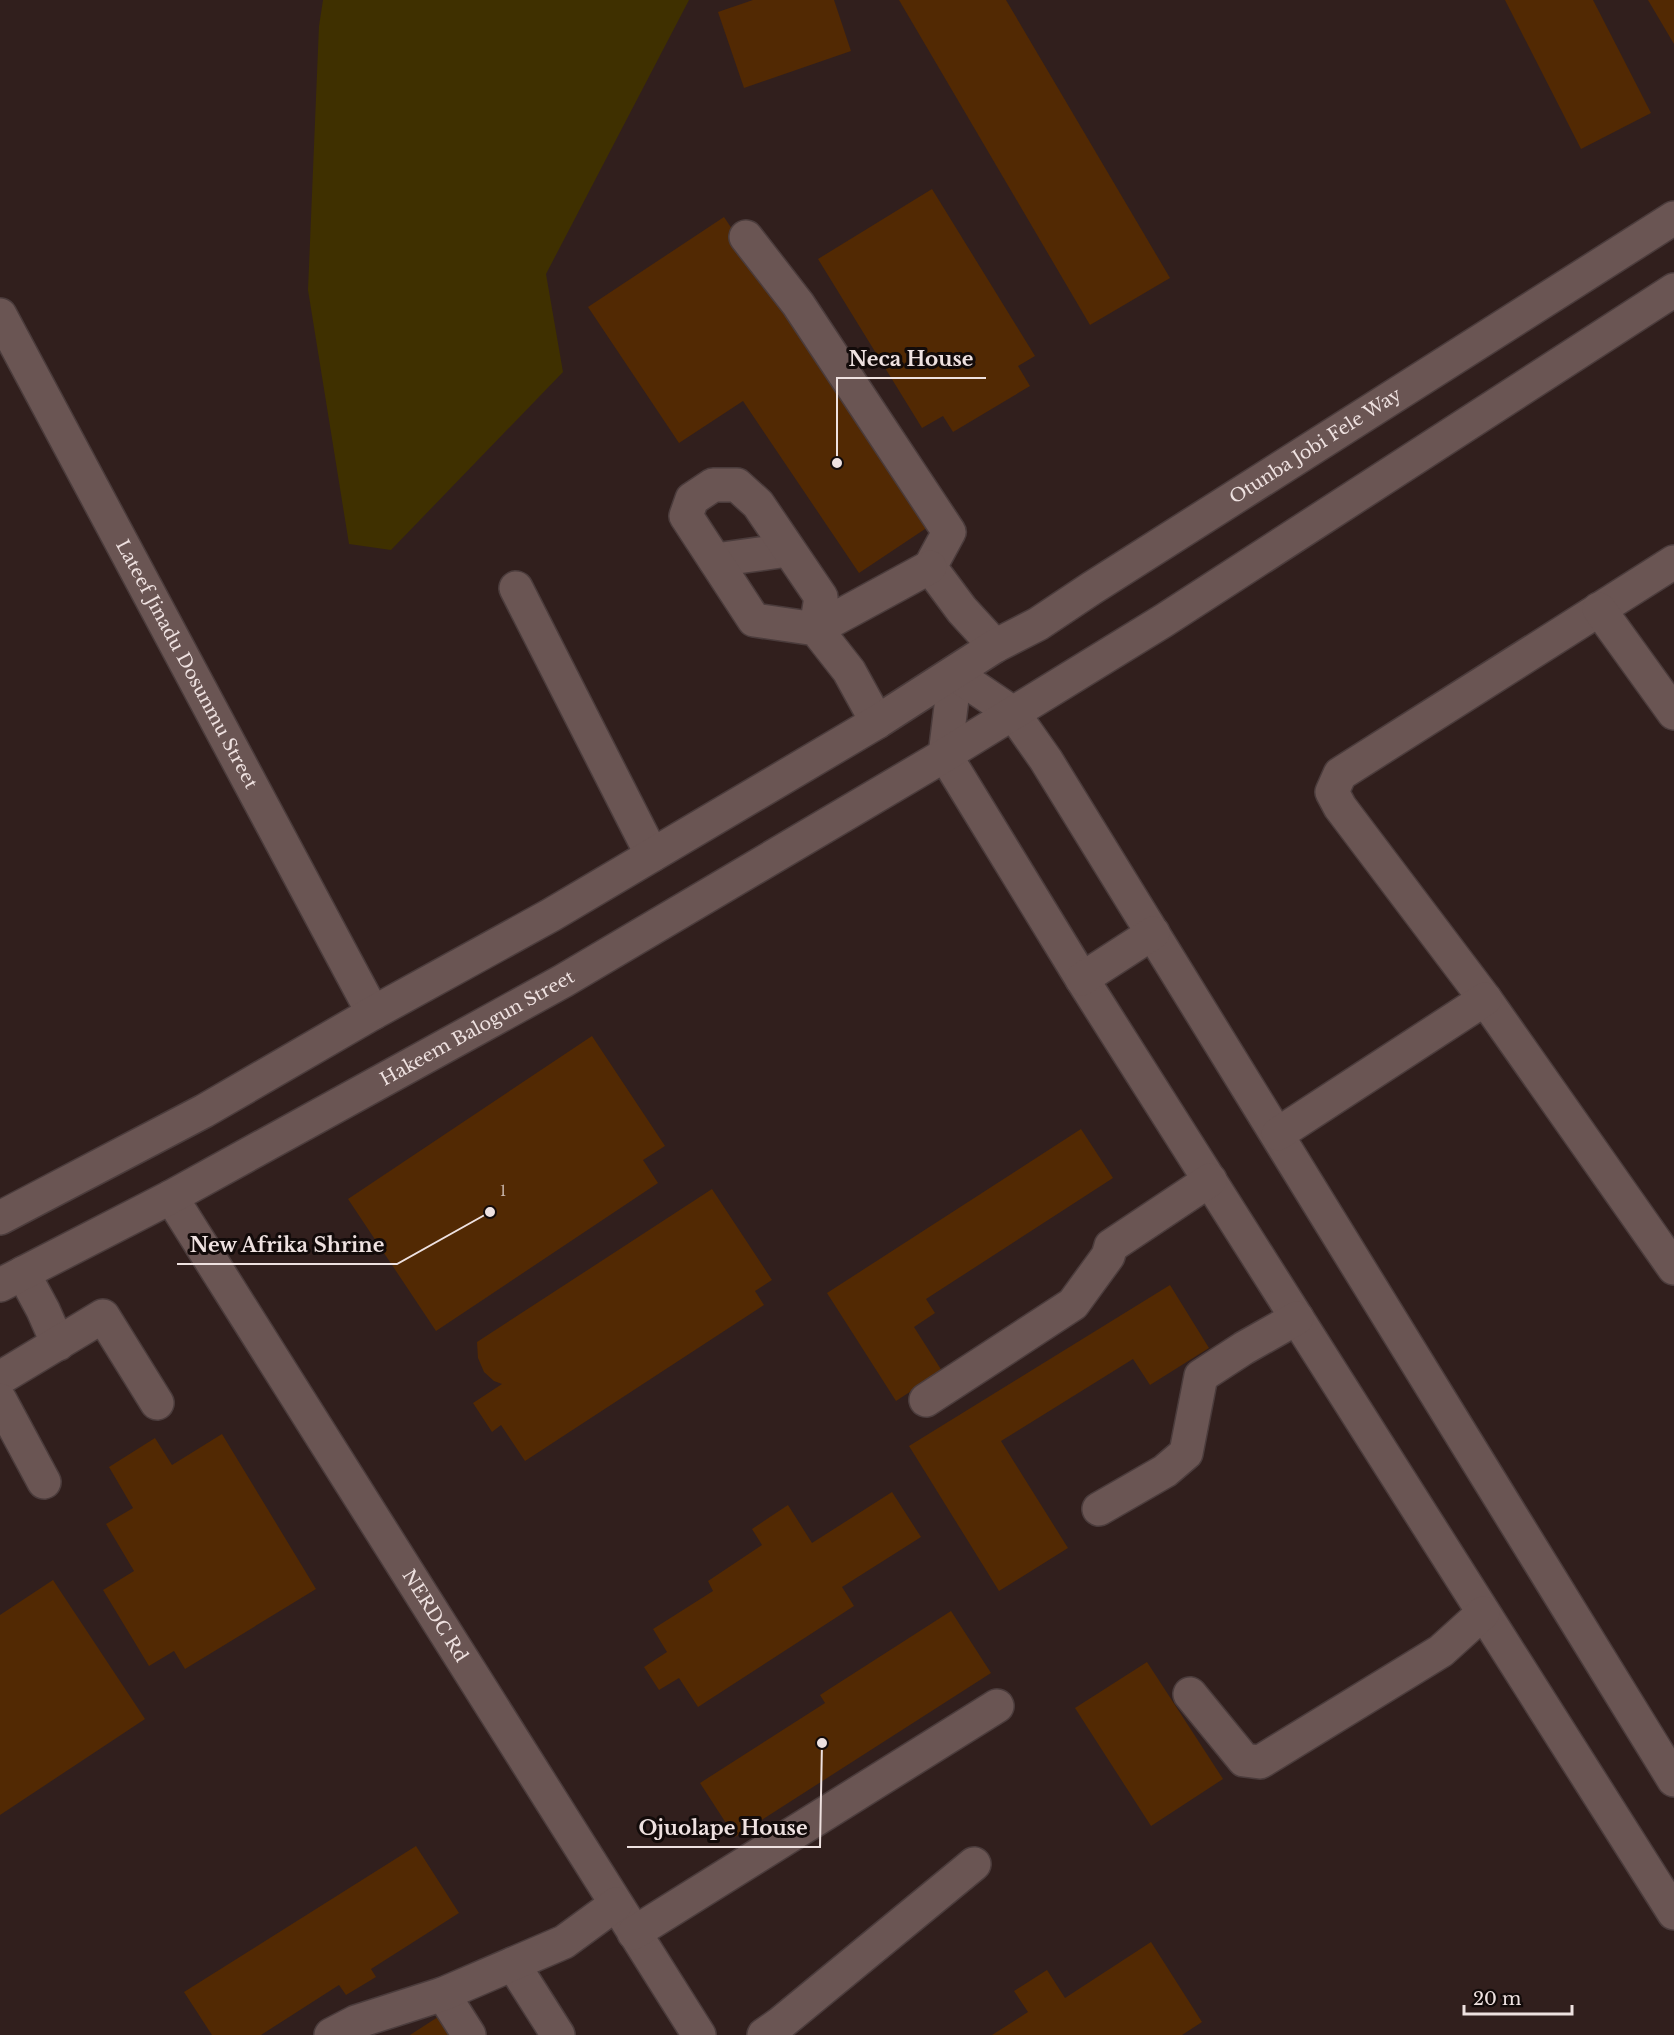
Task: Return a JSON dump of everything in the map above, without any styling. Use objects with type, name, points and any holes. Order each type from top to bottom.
[{"type":"street","name":"Otunba Jobi Fele Way","points":[[954,674],[995,646],[1038,624],[1102,581],[1674,218]]},
{"type":"street","points":[[747,237],[798,304],[950,532],[930,567],[816,629],[754,620],[686,516],[692,499],[713,485],[737,485],[758,504],[821,597],[816,629],[849,671],[877,722]]},
{"type":"street","points":[[1013,713],[1163,621],[1674,290]]},
{"type":"street","name":"Lateef Jinadu Dosunmu Street","points":[[0,315],[374,1013]]},
{"type":"street","points":[[715,560],[788,550]]},
{"type":"street","points":[[1674,562],[1340,774],[1332,792],[1340,807],[1485,999],[1674,1268]]},
{"type":"street","points":[[930,567],[962,610],[995,646]]},
{"type":"street","points":[[516,588],[652,855]]},
{"type":"street","points":[[1599,609],[1674,713]]},
{"type":"street","points":[[954,674],[1013,713],[1046,759],[1674,1780]]},
{"type":"street","points":[[5,1207],[204,1111],[551,915],[954,674]]},
{"type":"street","points":[[954,674],[945,755],[1082,979],[1674,1913]]},
{"type":"street","name":"Hakeem Balogun Street","points":[[12,1279],[171,1197],[563,981],[1013,713]]},
{"type":"street","points":[[1082,979],[1153,933]]},
{"type":"street","points":[[1278,1134],[1485,999]]},
{"type":"street","points":[[926,1400],[1073,1304],[1108,1256],[1111,1246],[1210,1180]]},
{"type":"street","name":"NERDC Rd","points":[[171,1197],[699,2035]]},
{"type":"street","points":[[12,1279],[43,1310],[58,1344]]},
{"type":"street","points":[[0,1378],[103,1316],[157,1403]]},
{"type":"street","points":[[1099,1509],[1165,1471],[1186,1453],[1201,1376],[1244,1348],[1298,1318]]},
{"type":"street","points":[[0,1400],[44,1482]]},
{"type":"street","points":[[1190,1694],[1244,1760],[1260,1762],[1441,1651],[1483,1613]]},
{"type":"street","points":[[634,1933],[997,1706]]},
{"type":"street","points":[[1644,1734],[1674,1746]]},
{"type":"street","points":[[764,2035],[974,1864]]},
{"type":"street","points":[[331,2035],[356,2022],[443,1994],[564,1942],[616,1904]]},
{"type":"street","points":[[513,1964],[558,2035]]},
{"type":"street","points":[[443,1994],[469,2035]]},
{"type":"shaded area","points":[[323,0],[689,0],[546,274],[563,372],[391,550],[349,544],[308,290],[319,26]]},
{"type":"building","points":[[753,0],[834,0],[851,51],[744,88],[718,12]]},
{"type":"building","points":[[899,0],[1006,0],[1170,278],[1090,325]]},
{"type":"building","points":[[1505,0],[1593,0],[1651,113],[1581,149]]},
{"type":"building","points":[[1648,0],[1674,0],[1674,44]]},
{"type":"building","points":[[932,189],[1035,356],[1018,366],[1030,386],[953,432],[943,416],[922,428],[818,259]]},
{"type":"building","points":[[724,217],[931,525],[859,573],[743,401],[679,443],[588,307]]},
{"type":"building","points":[[592,1036],[665,1146],[643,1160],[658,1183],[436,1331],[348,1199]]},
{"type":"building","points":[[1081,1129],[1113,1178],[926,1299],[935,1313],[914,1327],[942,1371],[896,1401],[827,1293]]},
{"type":"building","points":[[712,1189],[772,1280],[755,1291],[764,1305],[525,1461],[501,1425],[492,1432],[473,1403],[502,1384],[494,1381],[484,1372],[478,1358],[477,1342]]},
{"type":"building","points":[[1170,1285],[1209,1348],[1150,1385],[1133,1359],[1001,1441],[1068,1548],[999,1591],[909,1446]]},
{"type":"building","points":[[222,1434],[316,1589],[185,1669],[174,1651],[149,1666],[103,1590],[134,1571],[106,1524],[133,1508],[109,1467],[155,1438],[172,1465]]},
{"type":"building","points":[[892,1492],[921,1537],[842,1587],[854,1606],[698,1707],[679,1678],[659,1690],[644,1667],[667,1652],[653,1629],[713,1591],[708,1581],[762,1545],[752,1529],[788,1505],[812,1543]]},
{"type":"building","points":[[53,1580],[145,1719],[0,1815],[0,1615]]},
{"type":"building","points":[[951,1611],[991,1673],[735,1837],[700,1783],[825,1703],[820,1695]]},
{"type":"building","points":[[1147,1662],[1223,1779],[1151,1826],[1075,1708]]},
{"type":"building","points":[[416,1846],[459,1913],[371,1969],[376,1977],[346,1995],[339,1985],[261,2035],[212,2035],[184,1992]]},
{"type":"building","points":[[1151,1942],[1202,2022],[1182,2035],[992,2035],[1028,2012],[1014,1991],[1047,1970],[1065,1998]]},
{"type":"building","points":[[441,2015],[454,2035],[410,2035]]},
{"type":"place","name":"Neca House","points":[[837,463]]},
{"type":"place","name":"New Afrika Shrine","points":[[490,1212]]},
{"type":"place","name":"Ojuolape House","points":[[822,1743]]}]
